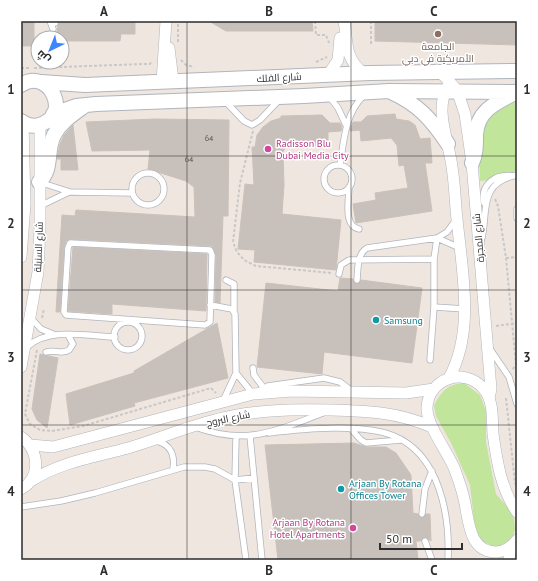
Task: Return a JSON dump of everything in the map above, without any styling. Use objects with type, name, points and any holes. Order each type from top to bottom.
[{"type":"street","points":[[166,21],[166,36],[169,45],[167,82]]},
{"type":"street","points":[[328,74],[338,60],[340,21]]},
{"type":"street","points":[[344,21],[348,53],[363,73]]},
{"type":"street","name":"شارع الفلك","points":[[21,85],[29,82],[41,82],[76,86],[437,70],[517,71]]},
{"type":"street","name":"شارع المجرة","points":[[437,70],[464,108],[472,163],[488,346],[491,389],[489,398],[502,483],[516,509]]},
{"type":"street","points":[[451,88],[464,71]]},
{"type":"street","points":[[22,122],[40,125],[50,119],[53,114],[56,101],[54,95],[46,85],[41,82]]},
{"type":"street","name":"شارع الفلك","points":[[53,114],[86,104],[282,97],[451,88],[517,92]]},
{"type":"street","name":"شارع المجرة","points":[[449,378],[460,355],[465,309],[457,218],[448,144],[442,112],[442,101],[451,88]]},
{"type":"street","points":[[389,91],[422,110],[448,144]]},
{"type":"street","points":[[472,163],[475,152],[477,128],[481,116],[490,107],[517,92]]},
{"type":"street","points":[[40,182],[48,169],[50,146],[54,135],[60,126],[86,104]]},
{"type":"street","name":"شارع السنبلة","points":[[21,257],[25,204],[22,122]]},
{"type":"street","name":"شارع السنبلة","points":[[21,367],[38,272],[40,125]]},
{"type":"street","points":[[488,560],[471,536],[464,498],[454,468],[432,427],[427,408],[429,398],[434,389],[441,382],[449,378],[459,377],[478,382],[485,389],[489,398]]},
{"type":"street","name":"شارع البروج","points":[[31,445],[53,447],[268,389],[406,394],[434,389]]},
{"type":"street","name":"شارع البروج","points":[[21,489],[31,481],[61,465],[154,440],[193,426],[259,411],[290,409],[389,413],[404,416],[432,427]]},
{"type":"street","points":[[21,436],[31,445],[36,459],[34,474],[31,481]]},
{"type":"street","points":[[480,547],[496,552],[514,543]]},
{"type":"street","points":[[510,560],[514,543]]},
{"type":"lane","points":[[52,29],[53,22]]},
{"type":"lane","points":[[340,165],[346,125],[356,103],[367,92]]},
{"type":"lane","points":[[327,94],[338,108],[346,125]]},
{"type":"lane","points":[[224,99],[248,124],[255,124],[282,97]]},
{"type":"lane","points":[[349,187],[341,192],[336,193],[332,191],[325,184],[324,180],[327,170],[335,165],[340,165],[344,166],[351,173],[351,183],[349,187],[349,220],[354,227],[359,229]]},
{"type":"lane","points":[[145,173],[155,175],[162,183],[164,188],[158,202],[147,206],[137,202],[132,193],[131,187],[136,178],[145,173]]},
{"type":"lane","points":[[479,247],[483,231],[484,194],[488,183],[500,176],[515,175]]},
{"type":"lane","points":[[484,205],[492,190],[498,184],[515,175]]},
{"type":"lane","points":[[40,182],[70,192],[132,193]]},
{"type":"lane","points":[[39,207],[70,192]]},
{"type":"lane","points":[[517,209],[517,218]]},
{"type":"lane","points":[[357,280],[361,254],[367,248],[437,238],[447,232],[457,218]]},
{"type":"lane","points":[[437,238],[460,248]]},
{"type":"lane","points":[[430,360],[434,307],[434,259],[437,238]]},
{"type":"lane","points":[[70,243],[210,250],[212,255],[210,322],[205,325],[128,321],[68,316],[64,314],[68,248],[70,243]]},
{"type":"lane","points":[[339,274],[341,265],[344,262],[360,260],[434,259]]},
{"type":"lane","points":[[223,401],[236,373],[234,284],[226,280]]},
{"type":"lane","points":[[210,305],[234,311]]},
{"type":"lane","points":[[434,307],[465,309]]},
{"type":"lane","points":[[30,317],[41,329],[53,334],[115,338]]},
{"type":"lane","points":[[128,321],[141,331],[142,339],[138,347],[130,350],[121,348],[115,338],[117,328],[128,321]]},
{"type":"lane","points":[[24,349],[39,338],[53,334]]},
{"type":"lane","points":[[46,352],[53,350],[63,353],[69,350],[73,344],[68,335]]},
{"type":"lane","points":[[488,346],[508,376],[517,404]]},
{"type":"lane","points":[[253,368],[254,375],[268,389]]},
{"type":"lane","points":[[236,373],[253,394]]},
{"type":"lane","points":[[508,376],[516,378]]},
{"type":"lane","points":[[269,433],[332,410]]},
{"type":"lane","points":[[193,426],[216,434],[236,436],[310,430],[352,429],[383,433],[402,440],[418,453],[432,471],[445,514],[448,560]]},
{"type":"lane","points":[[352,429],[366,443],[402,440]]},
{"type":"lane","points":[[236,436],[235,480],[246,560]]},
{"type":"lane","points":[[250,436],[262,560]]},
{"type":"lane","points":[[154,440],[161,442],[171,450],[174,456],[173,469]]},
{"type":"lane","points":[[21,507],[62,501],[95,493],[173,469],[189,466],[215,469],[235,480],[254,478]]},
{"type":"lane","points":[[422,514],[425,490],[432,471]]},
{"type":"lane","points":[[425,541],[432,560]]},
{"type":"path","points":[[315,21],[316,35],[326,35],[330,48]]},
{"type":"path","points":[[371,21],[372,46]]},
{"type":"path","points":[[21,68],[150,64],[156,57]]},
{"type":"path","points":[[255,124],[240,183],[233,242],[237,252],[244,260],[256,266],[339,274]]},
{"type":"path","points":[[492,190],[498,206],[506,258],[516,365],[508,376],[504,385],[515,483],[517,486]]},
{"type":"path","points":[[506,258],[517,257]]},
{"type":"path","points":[[41,329],[44,308]]},
{"type":"path","points":[[486,327],[517,323]]},
{"type":"path","points":[[39,338],[25,414],[30,424],[40,430],[52,431],[83,426],[211,388],[223,401]]},
{"type":"green space","points":[[514,102],[517,102],[517,177],[480,181],[479,136],[491,114]]},
{"type":"green space","points":[[464,383],[480,395],[486,411],[486,442],[496,494],[510,510],[514,519],[515,529],[513,536],[503,546],[496,547],[485,543],[479,537],[475,529],[470,485],[451,443],[436,416],[434,406],[442,392],[449,387]]},
{"type":"building","points":[[21,21],[34,21],[34,30],[30,30],[30,46],[21,46]]},
{"type":"building","points":[[59,21],[135,21],[135,34],[121,34],[120,41],[70,41],[70,30],[57,30]]},
{"type":"building","points":[[209,21],[312,21],[313,31],[226,31]]},
{"type":"building","name":"الجامعة الأمريكية في دبي","points":[[375,21],[517,21],[517,45],[375,41]]},
{"type":"building","points":[[395,114],[396,119],[409,121],[415,125],[420,139],[430,138],[432,163],[425,163],[432,211],[356,223],[353,204],[376,200],[375,193],[408,188],[404,165],[399,166],[397,145],[391,138],[361,141],[360,130],[350,131],[353,122],[361,122],[367,116]]},
{"type":"building","points":[[322,115],[330,123],[340,123],[342,127],[341,131],[328,132],[328,146],[316,146],[316,142],[290,143],[283,151],[284,185],[282,214],[341,220],[336,270],[254,262],[255,250],[238,249],[245,184],[254,185],[252,147],[255,147],[257,135],[263,127],[271,121],[281,118],[281,116]]},
{"type":"building","points":[[155,119],[229,120],[228,216],[223,216],[220,303],[215,302],[216,255],[212,246],[70,239],[66,241],[64,248],[60,312],[56,312],[62,215],[75,216],[76,210],[195,217],[194,187],[186,181],[148,169],[150,150],[92,151],[86,122]]},
{"type":"building","points":[[73,125],[78,170],[61,170],[61,159],[57,159],[60,144],[64,135]]},
{"type":"building","points":[[73,247],[207,254],[206,311],[112,304],[112,314],[68,311]]},
{"type":"building","points":[[340,278],[353,279],[356,284],[361,280],[422,288],[412,363],[324,352],[322,374],[257,367],[266,283],[338,291]]},
{"type":"building","points":[[217,323],[228,378],[134,403],[135,406],[70,425],[66,394],[134,373],[134,371]]},
{"type":"building","points":[[40,354],[58,358],[47,428],[37,420],[32,409]]},
{"type":"building","points":[[354,443],[366,447],[386,447],[396,453],[411,475],[413,513],[418,514],[422,518],[426,514],[430,514],[431,541],[425,537],[421,541],[416,541],[418,560],[278,560],[265,445]]},
{"type":"place","name":"الجامعة الأمريكية في دبي","points":[[438,34]]},
{"type":"place","name":"Radisson Blu Dubai Media City","points":[[268,149]]},
{"type":"place","name":"Samsung","points":[[376,320]]},
{"type":"place","name":"Arjaan By Rotana Offices Tower","points":[[341,489]]},
{"type":"place","name":"Arjaan By Rotana Hotel Apartments","points":[[353,528]]}]
